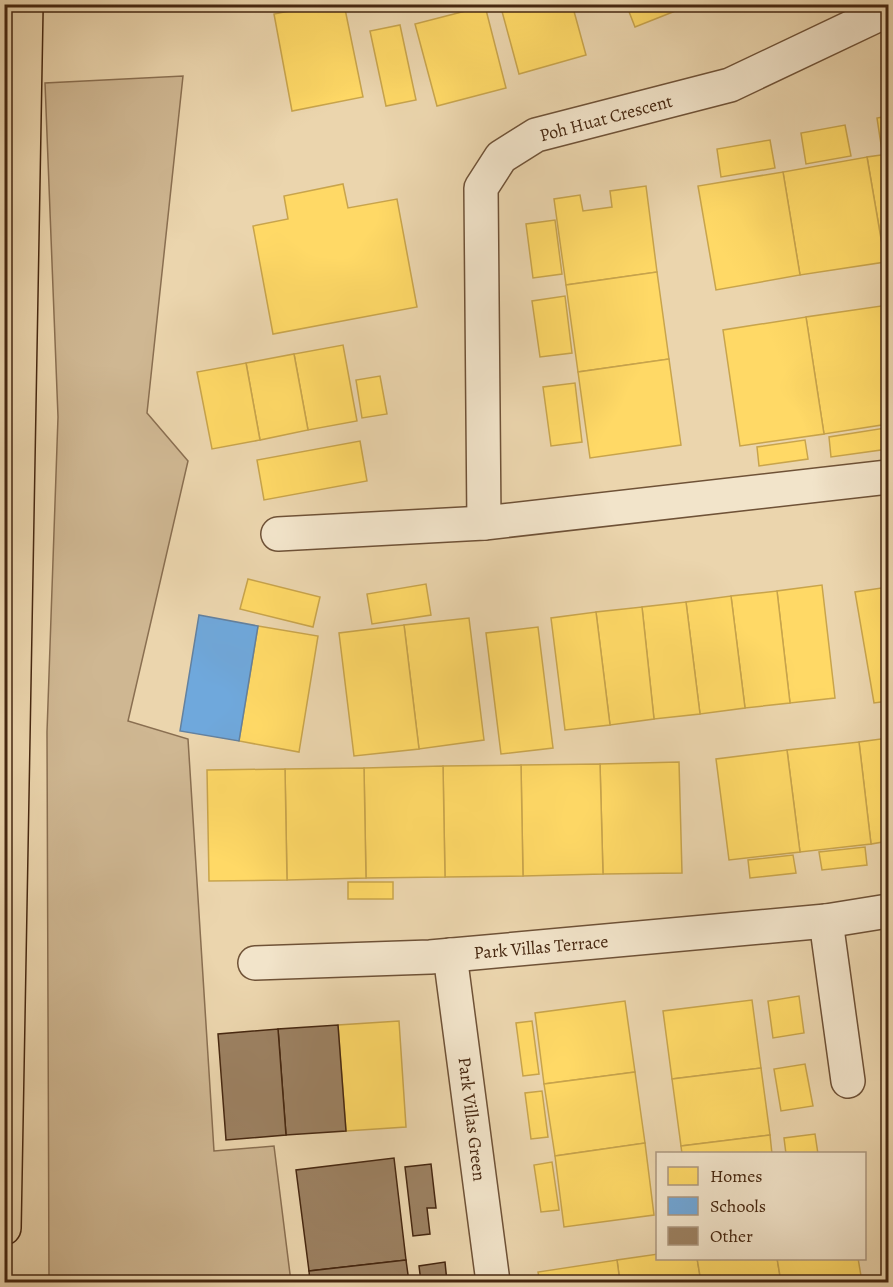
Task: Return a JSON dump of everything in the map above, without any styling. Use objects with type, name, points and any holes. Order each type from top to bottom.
[{"type":"highway","points":[[4,1228],[26,4]]},
{"type":"street","name":"Poh Huat Crescent","points":[[484,523],[481,188],[501,157],[536,135],[730,85],[888,10]]},
{"type":"street","points":[[278,534],[484,523],[888,477]]},
{"type":"street","name":"Park Villas Terrace","points":[[255,963],[450,955],[826,921],[888,911]]},
{"type":"street","points":[[826,921],[848,1081]]},
{"type":"street","name":"Park Villas Green","points":[[450,955],[493,1282]]},
{"type":"shaded area","points":[[183,76],[147,413],[188,461],[128,721],[188,739],[214,1151],[274,1146],[291,1282],[49,1282],[47,732],[58,417],[45,83]]},
{"type":"building: Homes","points":[[325,4],[344,4],[363,97],[292,111],[274,14]]},
{"type":"building: Homes","points":[[500,4],[572,4],[586,55],[519,74]]},
{"type":"building: Homes","points":[[626,4],[693,4],[635,27]]},
{"type":"building: Homes","points":[[485,6],[506,88],[437,106],[415,24]]},
{"type":"building: Homes","points":[[400,25],[416,100],[386,106],[370,31]]},
{"type":"building: Homes","points":[[888,116],[888,150],[882,151],[877,118]]},
{"type":"building: Homes","points":[[845,125],[851,156],[806,164],[801,133]]},
{"type":"building: Homes","points":[[770,140],[775,168],[721,177],[717,149]]},
{"type":"building: Homes","points":[[888,154],[888,261],[885,262],[867,157]]},
{"type":"building: Homes","points":[[867,157],[885,262],[800,275],[783,172]]},
{"type":"building: Homes","points":[[783,172],[800,275],[716,290],[698,186]]},
{"type":"building: Homes","points":[[343,184],[348,208],[397,199],[417,307],[273,334],[253,226],[288,219],[284,196]]},
{"type":"building: Homes","points":[[646,186],[657,272],[566,285],[554,199],[580,195],[583,211],[612,207],[610,191]]},
{"type":"building: Homes","points":[[555,220],[562,274],[533,278],[526,224]]},
{"type":"building: Homes","points":[[657,272],[669,359],[578,372],[566,285]]},
{"type":"building: Homes","points":[[565,296],[572,353],[540,357],[532,301]]},
{"type":"building: Homes","points":[[888,305],[888,424],[824,434],[806,317]]},
{"type":"building: Homes","points":[[806,317],[824,434],[740,446],[723,330]]},
{"type":"building: Homes","points":[[343,345],[357,421],[308,430],[294,354]]},
{"type":"building: Homes","points":[[294,354],[308,430],[260,440],[246,363]]},
{"type":"building: Homes","points":[[669,359],[681,445],[590,458],[578,372]]},
{"type":"building: Homes","points":[[246,363],[260,440],[212,449],[197,372]]},
{"type":"building: Homes","points":[[380,376],[387,414],[362,418],[356,380]]},
{"type":"building: Homes","points":[[575,383],[582,442],[551,446],[543,387]]},
{"type":"building: Homes","points":[[885,428],[888,449],[831,457],[829,437]]},
{"type":"building: Homes","points":[[805,440],[808,459],[759,466],[757,447]]},
{"type":"building: Homes","points":[[360,441],[367,481],[264,500],[257,460]]},
{"type":"building: Homes","points":[[248,579],[320,597],[313,627],[240,609]]},
{"type":"building: Homes","points":[[426,584],[431,615],[372,624],[367,594]]},
{"type":"building: Homes","points":[[822,585],[835,698],[790,703],[777,591]]},
{"type":"building: Homes","points":[[888,587],[888,701],[874,703],[855,592]]},
{"type":"building: Homes","points":[[777,591],[790,703],[745,708],[731,596]]},
{"type":"building: Homes","points":[[731,596],[745,708],[700,714],[686,602]]},
{"type":"building: Homes","points":[[686,602],[700,714],[654,719],[642,607]]},
{"type":"building: Homes","points":[[642,607],[654,719],[610,725],[596,612]]},
{"type":"building: Homes","points":[[596,612],[610,725],[565,730],[551,618]]},
{"type":"building: Homes","points":[[469,618],[484,740],[419,749],[404,625]]},
{"type":"building: Homes","points":[[404,625],[419,749],[354,756],[339,633]]},
{"type":"building: Homes","points":[[258,626],[318,636],[299,752],[239,741]]},
{"type":"building: Homes","points":[[538,627],[553,748],[501,754],[486,633]]},
{"type":"building: Homes","points":[[888,738],[888,841],[871,844],[859,742]]},
{"type":"building: Homes","points":[[859,742],[871,844],[800,852],[787,750]]},
{"type":"building: Homes","points":[[787,750],[800,852],[729,860],[716,759]]},
{"type":"building: Homes","points":[[679,762],[682,873],[603,874],[600,764]]},
{"type":"building: Homes","points":[[600,764],[603,874],[523,876],[521,765]]},
{"type":"building: Homes","points":[[521,765],[523,876],[445,877],[443,766]]},
{"type":"building: Homes","points":[[443,766],[445,877],[366,878],[364,768]]},
{"type":"building: Homes","points":[[364,768],[366,878],[287,880],[285,769]]},
{"type":"building: Homes","points":[[285,769],[287,880],[209,881],[207,770]]},
{"type":"building: Homes","points":[[865,847],[867,865],[822,870],[819,852]]},
{"type":"building: Homes","points":[[793,855],[796,873],[750,878],[748,860]]},
{"type":"building: Homes","points":[[348,882],[393,882],[393,899],[348,899]]},
{"type":"building: Homes","points":[[799,996],[804,1033],[773,1038],[768,1001]]},
{"type":"building: Homes","points":[[752,1000],[761,1068],[672,1079],[663,1011]]},
{"type":"building: Homes","points":[[625,1001],[635,1072],[544,1084],[535,1013]]},
{"type":"building: Homes","points":[[399,1021],[406,1127],[346,1131],[338,1025]]},
{"type":"building: Homes","points":[[532,1021],[539,1074],[523,1076],[516,1023]]},
{"type":"building: Homes","points":[[805,1064],[813,1106],[781,1111],[774,1069]]},
{"type":"building: Homes","points":[[761,1068],[770,1135],[681,1146],[672,1079]]},
{"type":"building: Homes","points":[[635,1072],[645,1143],[555,1156],[544,1084]]},
{"type":"building: Homes","points":[[542,1091],[548,1137],[531,1139],[525,1093]]},
{"type":"building: Homes","points":[[815,1134],[818,1152],[786,1152],[784,1138]]},
{"type":"building: Homes","points":[[770,1135],[772,1152],[682,1152],[681,1146]]},
{"type":"building: Homes","points":[[645,1143],[654,1215],[564,1227],[555,1156]]},
{"type":"building: Homes","points":[[552,1162],[559,1210],[541,1212],[534,1165]]},
{"type":"building: Homes","points":[[656,1254],[656,1260],[697,1260],[701,1282],[620,1282],[617,1260]]},
{"type":"building: Homes","points":[[617,1260],[620,1282],[540,1282],[538,1272]]},
{"type":"building: Homes","points":[[697,1260],[777,1260],[781,1282],[701,1282]]},
{"type":"building: Homes","points":[[777,1260],[858,1260],[862,1282],[781,1282]]},
{"type":"building: Schools","points":[[199,615],[258,626],[239,741],[180,731]]},
{"type":"building: Other","points":[[338,1025],[346,1131],[286,1135],[278,1029]]},
{"type":"building: Other","points":[[278,1029],[286,1135],[226,1140],[218,1034]]},
{"type":"building: Other","points":[[394,1158],[406,1260],[309,1271],[296,1170]]},
{"type":"building: Other","points":[[431,1164],[436,1208],[427,1208],[430,1234],[413,1236],[405,1167]]},
{"type":"building: Other","points":[[406,1260],[409,1282],[310,1282],[309,1271]]},
{"type":"building: Other","points":[[445,1262],[447,1282],[421,1282],[419,1266]]}]
